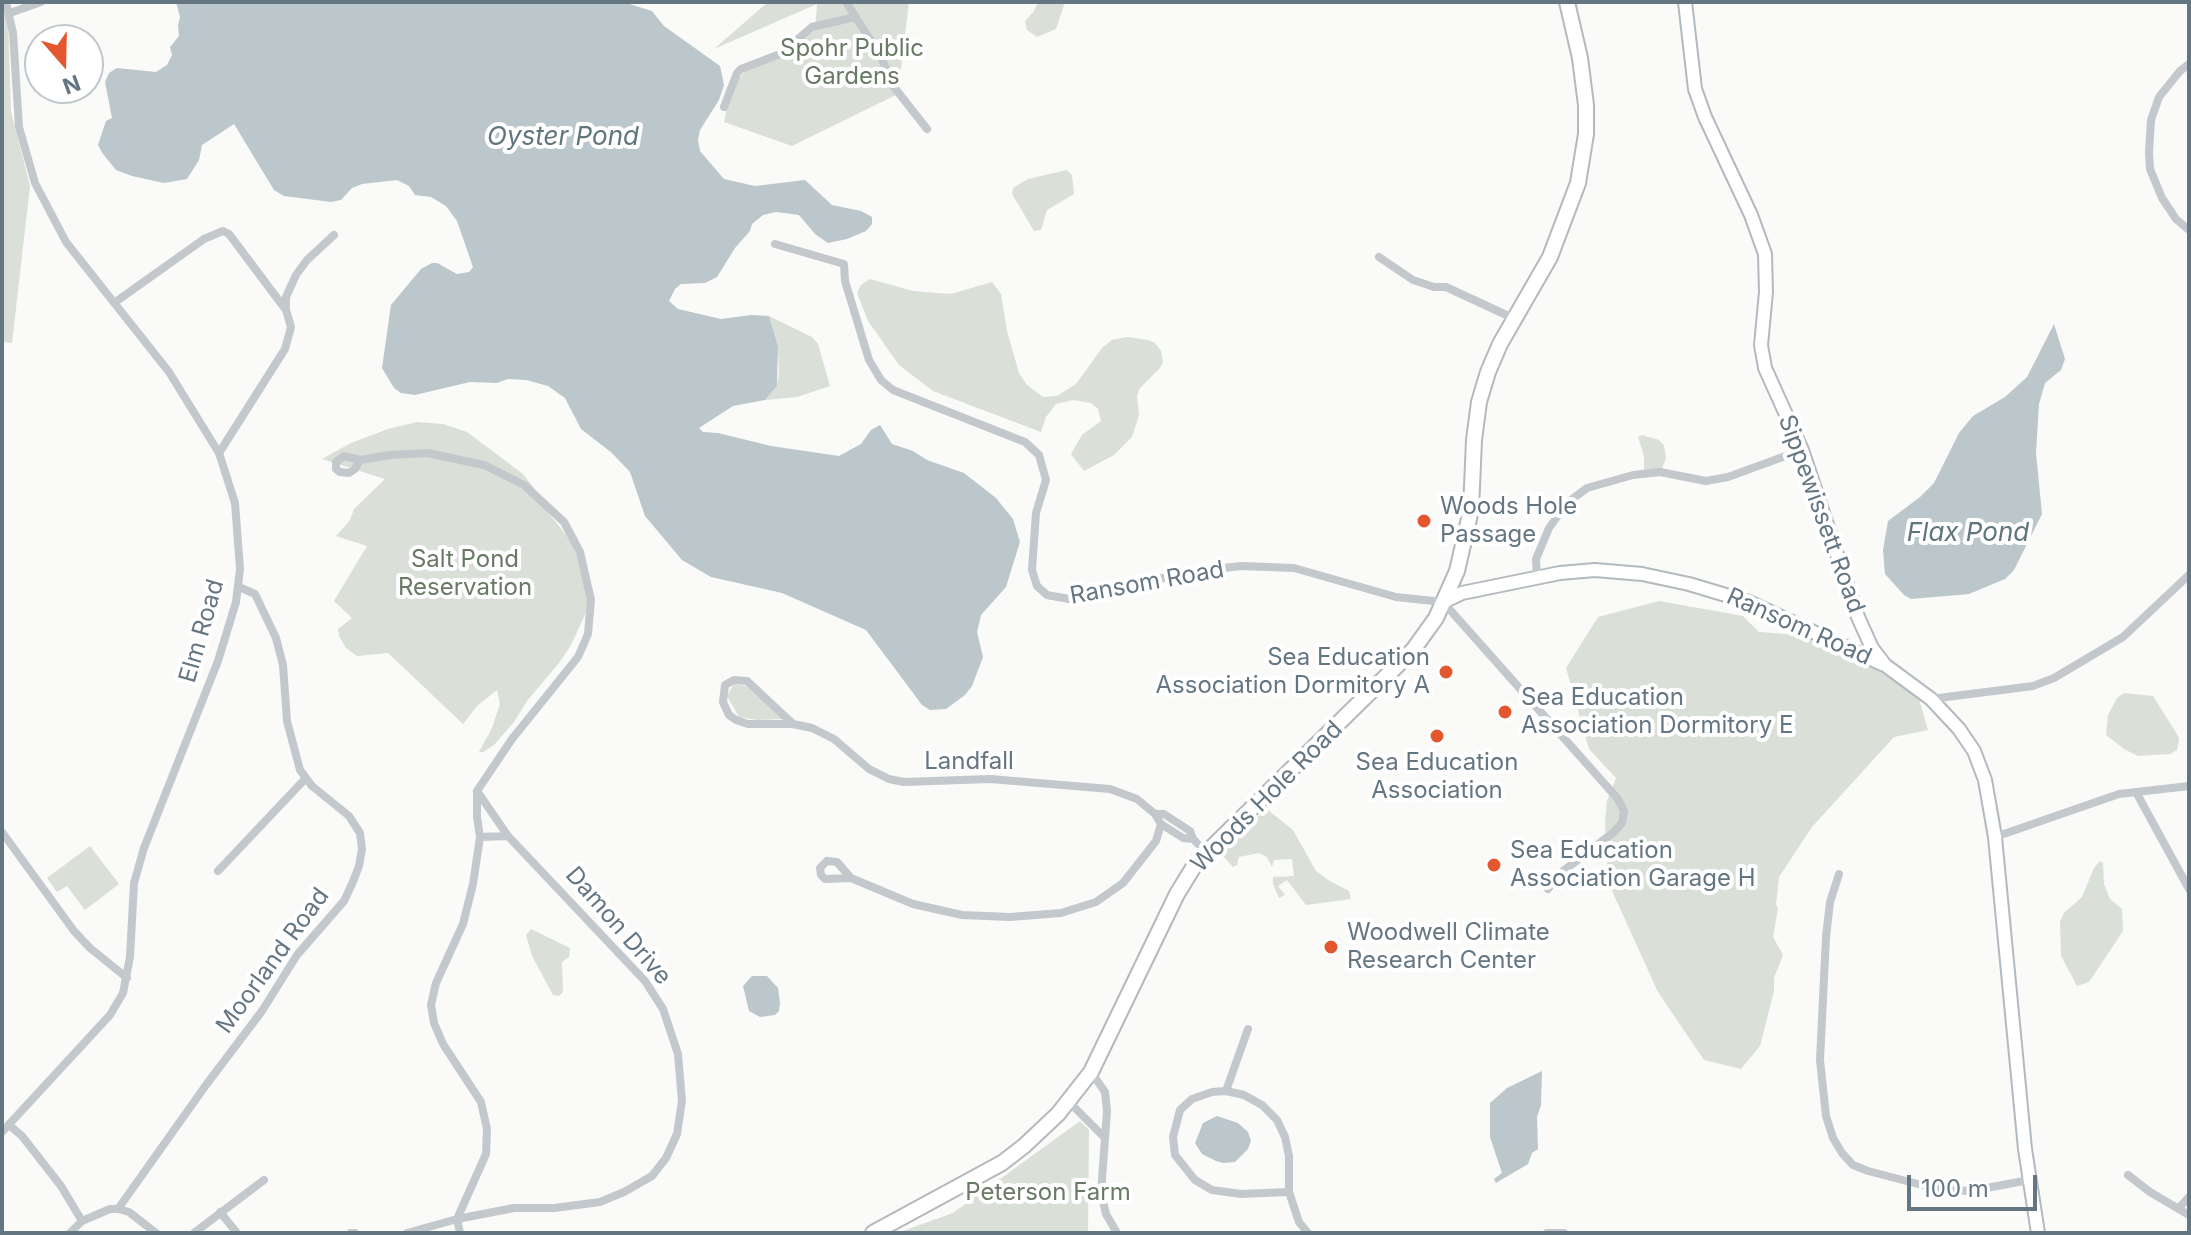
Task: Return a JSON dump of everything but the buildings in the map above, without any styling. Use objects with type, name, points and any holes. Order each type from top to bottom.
[{"type":"highway","name":"Woods Hole Road","points":[[873,1233],[1002,1163],[1034,1138],[1069,1102],[1091,1072],[1177,894],[1206,852],[1413,650],[1436,618],[1457,571],[1471,510],[1479,402],[1494,358],[1550,257],[1578,183],[1586,105],[1580,58],[1567,2]]},
{"type":"main road","name":"Sippewissett Road","points":[[1685,2],[1695,89],[1765,254],[1766,292],[1761,345],[1765,368],[1802,450],[1858,617],[1872,648],[1885,665],[1931,699],[1959,729],[1978,759],[1989,793],[2029,1180],[2038,1233]]},
{"type":"main road","name":"Ransom Road","points":[[1443,602],[1462,593],[1584,570],[1642,574],[1749,602],[1885,665]]},
{"type":"street","name":"Elm Road","points":[[5,1128],[110,1015],[120,999],[127,978],[136,873],[218,661],[239,587],[238,521],[219,453],[169,372],[61,234],[31,175],[19,127],[10,13],[6,2]]},
{"type":"street","points":[[10,13],[41,2]]},
{"type":"street","points":[[846,2],[880,55],[894,87],[927,129]]},
{"type":"street","points":[[724,107],[741,69],[780,54],[812,27],[855,17]]},
{"type":"street","points":[[2189,64],[2167,86],[2155,106],[2151,120],[2149,161],[2162,198],[2176,219],[2189,230]]},
{"type":"street","points":[[114,303],[204,239],[223,231],[229,234],[286,310]]},
{"type":"street","points":[[219,453],[285,349],[291,327],[286,297],[296,275],[334,235]]},
{"type":"street","name":"Ransom Road","points":[[775,244],[844,264],[845,281],[869,360],[881,380],[893,390],[1025,442],[1039,455],[1046,480],[1036,513],[1031,563],[1037,586],[1047,595],[1069,599],[1190,572],[1241,566],[1294,568],[1396,597],[1443,602]]},
{"type":"street","points":[[1379,257],[1413,280],[1434,287],[1446,287],[1515,319]]},
{"type":"street","points":[[1537,577],[1536,559],[1549,528],[1567,503],[1587,488],[1621,478],[1660,472],[1706,481],[1728,477],[1802,450]]},
{"type":"street","points":[[360,460],[428,453],[498,470],[524,485],[564,522],[580,552],[591,600],[588,634],[578,657],[512,739],[477,791],[480,837],[473,884],[463,924],[436,983],[431,1005],[434,1023],[443,1044],[481,1102],[487,1129],[486,1154],[457,1219],[460,1233]]},
{"type":"street","points":[[1931,699],[2033,686],[2054,678],[2123,637],[2189,575]]},
{"type":"street","name":"Moorland Road","points":[[118,1209],[262,1011],[297,955],[344,901],[359,866],[362,849],[360,833],[349,816],[305,779],[296,760],[289,732],[283,665],[276,638],[255,594],[239,587]]},
{"type":"street","points":[[1443,602],[1618,799],[1624,811],[1622,823],[1614,832],[1558,875],[1548,889]]},
{"type":"street","name":"Landfall","points":[[793,724],[747,681],[734,680],[725,685],[723,702],[729,715],[736,720],[755,725],[793,724],[829,735],[869,769],[898,781],[990,779],[1110,789],[1137,799],[1155,814],[1161,824],[1183,838],[1193,839]]},
{"type":"street","points":[[218,871],[305,779]]},
{"type":"street","points":[[1995,837],[2119,794],[2189,786]]},
{"type":"street","name":"Damon Drive","points":[[407,1233],[514,1208],[554,1208],[589,1203],[624,1192],[652,1176],[666,1158],[677,1134],[682,1101],[678,1054],[663,1009],[645,981],[508,836],[477,791]]},
{"type":"street","points":[[2136,792],[2189,889]]},
{"type":"street","name":"Landfall","points":[[1155,814],[1164,814],[1190,831],[1193,839],[1206,852]]},
{"type":"street","points":[[851,878],[913,904],[962,915],[1010,917],[1061,913],[1096,902],[1123,883],[1156,841],[1161,824]]},
{"type":"street","points":[[2,832],[74,931],[127,978]]},
{"type":"street","points":[[480,837],[508,836]]},
{"type":"street","points":[[1839,874],[1830,902],[1826,937],[1820,1060],[1826,1116],[1842,1153],[1853,1165],[1868,1171],[1941,1190],[1971,1191],[2029,1180]]},
{"type":"street","points":[[1226,1091],[1248,1029]]},
{"type":"street","points":[[1091,1072],[1105,1092],[1101,1193],[1106,1214],[1117,1233]]},
{"type":"street","points":[[1289,1192],[1220,1192],[1195,1180],[1175,1155],[1173,1137],[1180,1110],[1192,1099],[1226,1091],[1244,1095],[1262,1105],[1277,1120],[1285,1137],[1289,1156],[1289,1192],[1299,1222],[1308,1233]]},
{"type":"street","points":[[1069,1102],[1105,1138]]},
{"type":"street","points":[[5,1128],[22,1136],[61,1186],[82,1221]]},
{"type":"street","points":[[2128,1175],[2189,1215]]},
{"type":"street","points":[[194,1233],[264,1180]]},
{"type":"street","points":[[2179,1208],[2189,1197]]},
{"type":"street","points":[[70,1233],[82,1221],[110,1209],[118,1209],[129,1212],[156,1233]]},
{"type":"street","points":[[220,1212],[237,1233]]},
{"type":"street","points":[[1547,1233],[1564,1233]]},
{"type":"green space","points":[[2,2],[5,2],[8,16],[11,111],[30,186],[12,343],[2,342]]},
{"type":"green space","name":"Spohr Public Gardens","points":[[768,2],[909,2],[898,94],[792,146],[724,122],[732,85],[752,64],[785,51],[815,30],[817,4],[714,49]]},
{"type":"green space","points":[[1038,2],[1065,2],[1056,29],[1037,37],[1027,30],[1025,21]]},
{"type":"green space","points":[[1067,170],[1072,175],[1074,194],[1047,210],[1041,230],[1034,231],[1012,194],[1013,188],[1028,179]]},
{"type":"green space","points":[[870,279],[913,291],[951,294],[992,282],[1001,294],[1019,373],[1027,385],[1043,397],[1057,396],[1076,384],[1102,348],[1112,340],[1127,337],[1155,343],[1161,351],[1163,362],[1140,388],[1137,396],[1139,415],[1132,437],[1114,455],[1084,471],[1071,454],[1082,435],[1101,421],[1098,409],[1091,403],[1073,400],[1056,404],[1046,417],[1041,432],[933,391],[899,365],[868,321],[857,293],[861,285]]},
{"type":"green space","points":[[769,316],[812,337],[818,344],[830,386],[797,397],[765,400],[777,386],[779,374],[778,346]]},
{"type":"green space","name":"Salt Pond Reservation","points":[[417,422],[443,424],[467,432],[523,474],[571,541],[589,606],[559,663],[514,722],[494,745],[483,752],[479,752],[500,704],[497,690],[477,706],[463,724],[388,653],[357,656],[346,648],[339,636],[338,629],[352,618],[334,601],[367,546],[336,536],[350,520],[354,509],[385,479],[322,459],[351,443]]},
{"type":"green space","points":[[1642,435],[1659,440],[1664,445],[1666,458],[1662,469],[1644,470],[1644,456],[1638,437]]},
{"type":"green space","points":[[1659,601],[1743,616],[1759,632],[1828,637],[1915,685],[1928,730],[1894,737],[1812,827],[1779,877],[1773,937],[1783,955],[1774,978],[1774,991],[1760,1046],[1741,1069],[1704,1060],[1658,992],[1608,882],[1605,822],[1607,801],[1616,778],[1589,749],[1566,668],[1598,617]]},
{"type":"green space","points":[[734,684],[746,686],[783,719],[739,717],[727,696]]},
{"type":"green space","points":[[2124,693],[2153,696],[2179,738],[2177,750],[2170,754],[2138,756],[2106,735],[2108,715],[2117,698]]},
{"type":"green space","points":[[1268,810],[1293,830],[1316,871],[1349,891],[1351,899],[1306,905],[1287,880],[1278,886],[1285,895],[1279,898],[1273,877],[1294,876],[1292,859],[1274,860],[1272,867],[1267,857],[1259,853],[1239,857],[1237,865],[1233,867],[1219,852]]},
{"type":"green space","points":[[90,846],[119,884],[85,910],[67,886],[57,892],[47,878]]},
{"type":"green space","points":[[2100,861],[2110,899],[2122,909],[2123,931],[2089,982],[2077,986],[2061,956],[2060,921],[2064,913],[2082,897]]},
{"type":"green space","points":[[531,929],[570,948],[569,957],[562,962],[563,992],[559,996],[553,995],[532,956],[526,935]]},
{"type":"green space","name":"Peterson Farm","points":[[1080,1121],[1089,1130],[1088,1233],[897,1233],[953,1213]]},
{"type":"water","name":"Oyster Pond","points":[[176,2],[623,2],[652,11],[664,26],[720,66],[724,85],[719,100],[700,130],[698,140],[700,151],[724,179],[755,186],[805,180],[832,205],[861,211],[872,217],[872,224],[866,231],[828,243],[815,234],[799,215],[776,212],[763,215],[752,224],[717,277],[705,283],[681,284],[675,289],[669,301],[678,309],[721,319],[769,316],[778,346],[777,386],[765,400],[733,406],[699,428],[703,432],[771,446],[839,456],[861,444],[871,430],[880,425],[892,444],[964,473],[996,498],[1013,519],[1020,542],[1006,587],[981,615],[977,632],[983,657],[972,686],[965,695],[946,709],[930,710],[922,705],[866,630],[782,593],[711,577],[682,560],[645,516],[630,472],[612,453],[581,429],[565,398],[548,386],[508,379],[497,383],[470,382],[415,395],[401,393],[394,388],[382,368],[391,305],[421,269],[432,263],[457,274],[469,272],[473,267],[457,221],[446,206],[431,197],[415,195],[409,186],[397,180],[362,184],[352,188],[341,200],[331,202],[284,196],[274,190],[234,124],[202,145],[199,160],[187,179],[164,183],[116,170],[98,145],[106,121],[112,118],[105,82],[109,73],[117,68],[156,72],[167,65],[172,55],[170,47],[179,36],[180,17]]},
{"type":"water","name":"Flax Pond","points":[[2054,324],[2065,359],[2061,370],[2045,383],[2039,404],[2036,453],[2042,514],[2014,570],[2005,579],[1969,594],[1911,599],[1885,574],[1883,550],[1888,521],[1934,483],[1959,433],[1973,416],[2005,397],[2027,377]]},
{"type":"water","points":[[752,976],[767,976],[778,988],[780,1003],[775,1015],[760,1017],[749,1011],[743,986]]},
{"type":"water","points":[[1542,1071],[1541,1105],[1537,1117],[1538,1149],[1532,1153],[1528,1164],[1496,1183],[1494,1179],[1502,1173],[1490,1137],[1490,1103],[1507,1088]]},
{"type":"water","points":[[1217,1116],[1238,1123],[1248,1132],[1251,1141],[1248,1149],[1235,1162],[1216,1161],[1202,1154],[1195,1143],[1203,1123]]},
{"type":"place","name":"Woods Hole Passage","points":[[1424,521]]},
{"type":"place","name":"Sea Education Association Dormitory A","points":[[1446,672]]},
{"type":"place","name":"Sea Education Association Dormitory E","points":[[1505,712]]},
{"type":"place","name":"Sea Education Association","points":[[1437,736]]},
{"type":"place","name":"Sea Education Association Garage H","points":[[1494,865]]},
{"type":"place","name":"Woodwell Climate Research Center","points":[[1331,947]]}]
